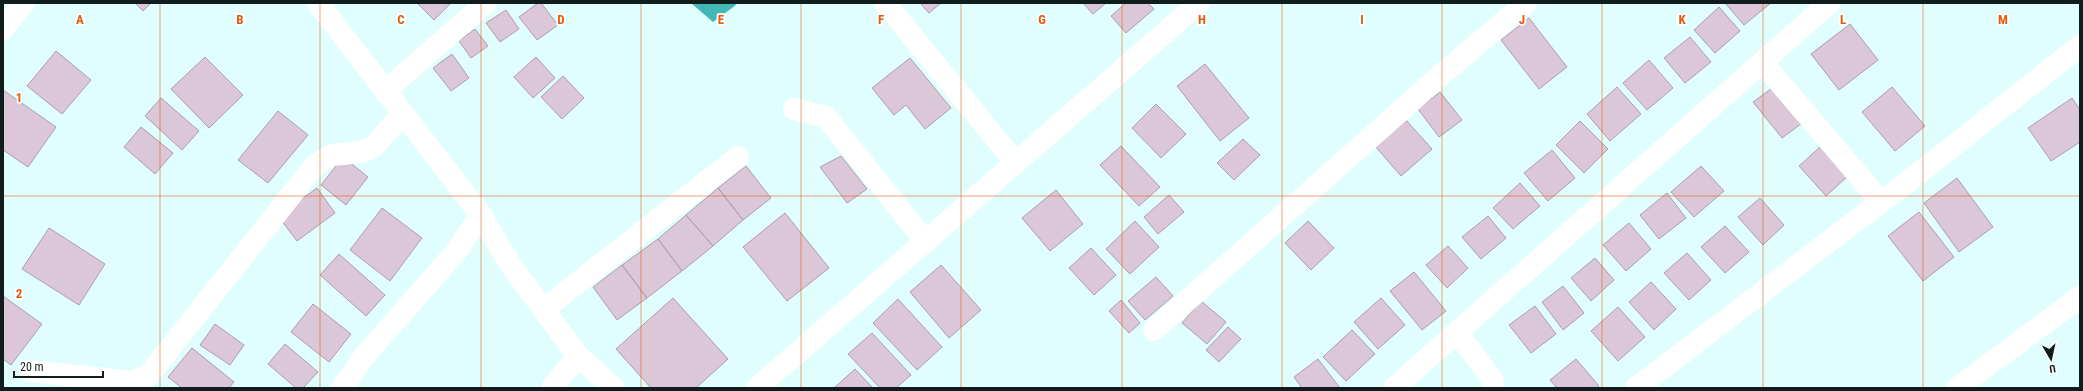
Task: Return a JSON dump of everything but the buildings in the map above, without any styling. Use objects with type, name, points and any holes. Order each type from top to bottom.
[{"type":"street","points":[[3,29],[24,3]]},
{"type":"street","points":[[318,3],[481,215],[510,264],[578,356],[614,388]]},
{"type":"street","points":[[385,91],[486,3]]},
{"type":"street","points":[[885,3],[1016,163]]},
{"type":"street","points":[[758,388],[1199,3]]},
{"type":"street","points":[[1154,330],[1442,74],[1526,3]]},
{"type":"street","points":[[1403,384],[1457,332],[1829,3]]},
{"type":"street","points":[[1636,388],[1881,202],[2080,46]]},
{"type":"street","points":[[1762,62],[1881,202]]},
{"type":"street","points":[[794,109],[826,117],[926,242]]},
{"type":"street","points":[[30,371],[39,370],[132,382],[148,376],[315,165],[332,155],[362,152],[373,146],[403,114]]},
{"type":"street","points":[[544,309],[738,157]]},
{"type":"street","points":[[342,388],[366,354],[455,253],[481,215]]},
{"type":"street","points":[[1957,388],[2080,297]]},
{"type":"street","points":[[1457,332],[1492,379],[1493,388]]},
{"type":"street","points":[[552,388],[578,356]]},
{"type":"water","points":[[691,3],[735,3],[736,5],[713,22]]}]
